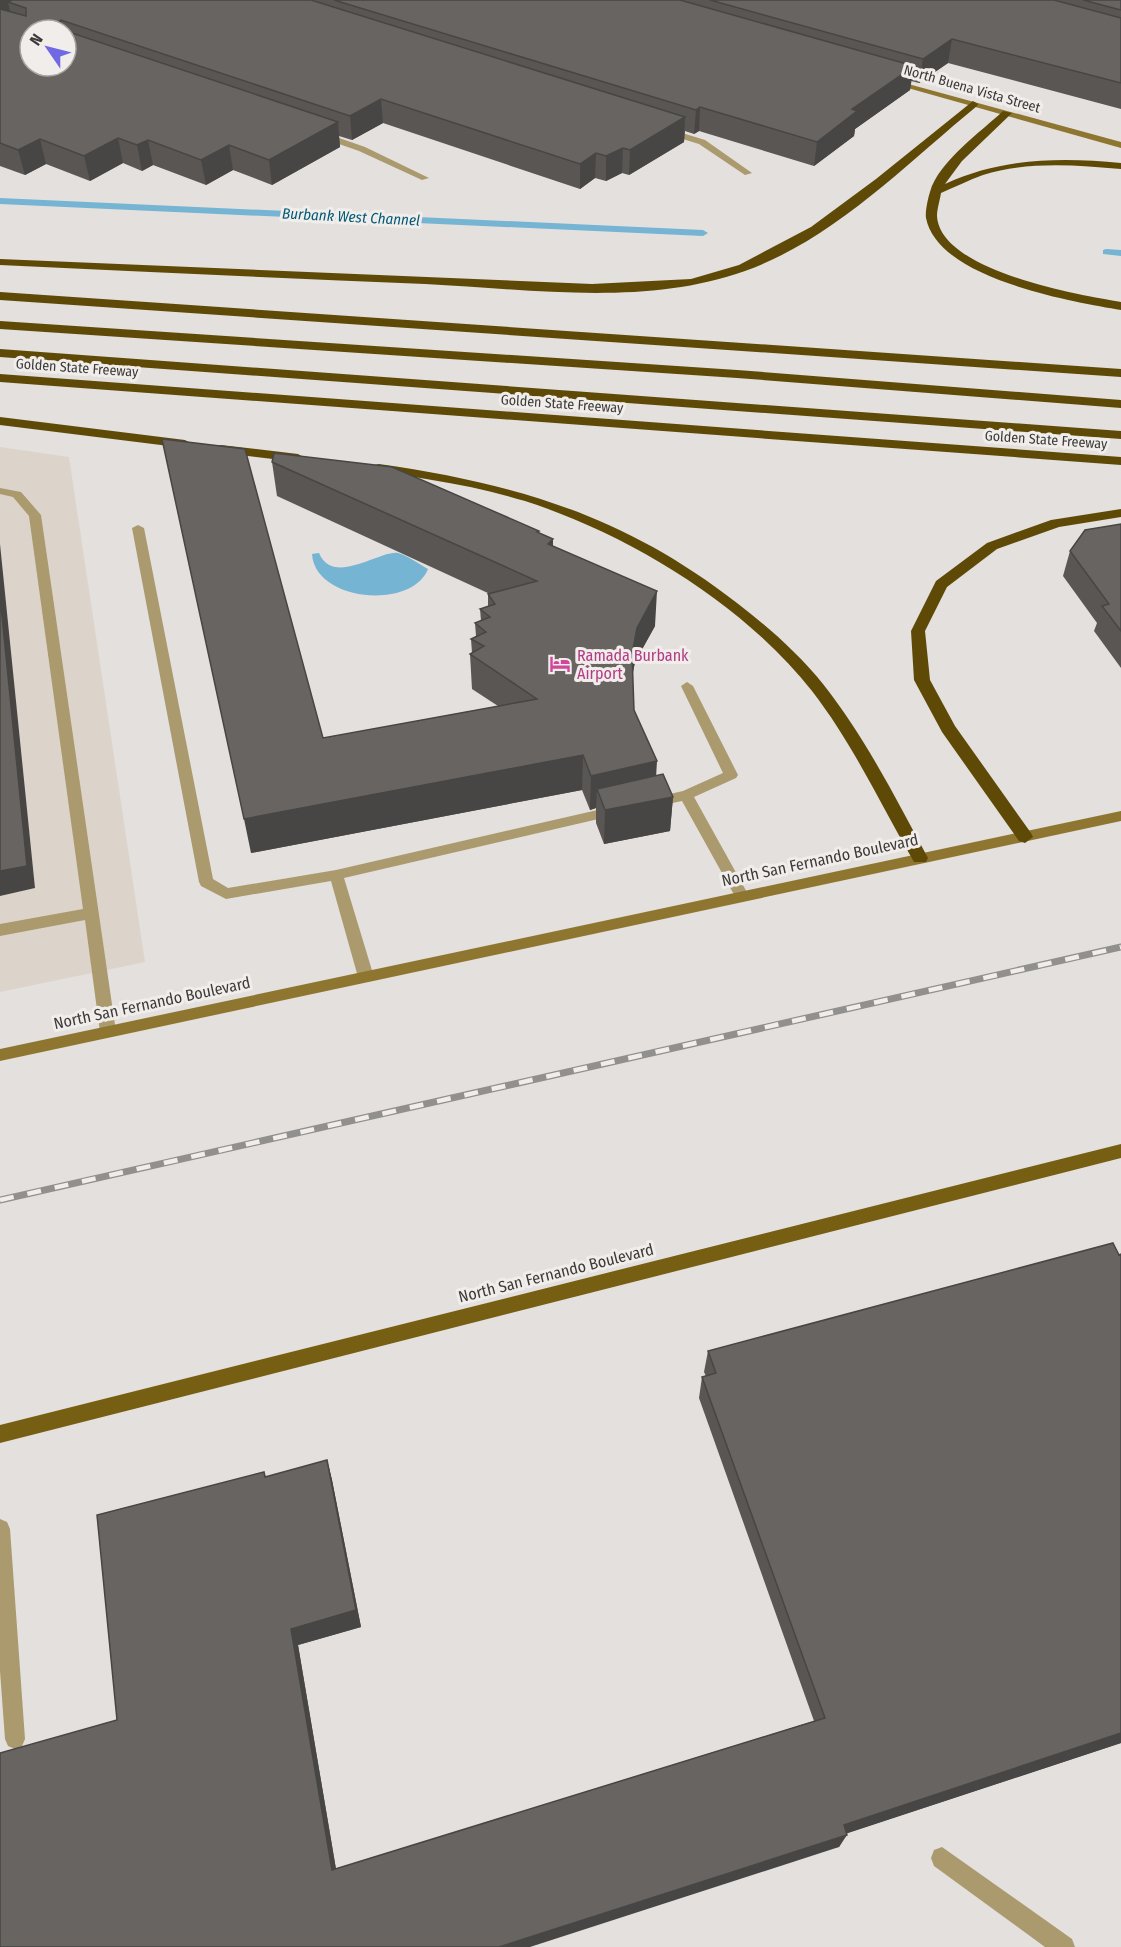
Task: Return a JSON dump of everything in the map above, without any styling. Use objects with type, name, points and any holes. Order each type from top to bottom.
[{"type":"highway","points":[[0,262],[592,288],[644,287],[703,280],[746,268],[793,245],[833,217],[973,104]]},
{"type":"highway","points":[[1007,113],[945,173],[935,192],[930,209],[933,224],[962,258],[992,274],[1041,291],[1121,306]]},
{"type":"highway","points":[[935,192],[981,173],[1022,165],[1076,162],[1121,166]]},
{"type":"highway","points":[[0,296],[1121,374]]},
{"type":"highway","points":[[0,325],[737,374],[1121,404]]},
{"type":"highway","points":[[0,353],[1121,435]]},
{"type":"highway","name":"Golden State Freeway","points":[[0,378],[1121,461]]},
{"type":"highway","points":[[0,421],[316,460]]},
{"type":"highway","points":[[362,466],[485,485],[543,501],[594,520],[657,552],[716,593],[788,653],[818,688],[847,730],[920,858]]},
{"type":"highway","points":[[1025,837],[948,728],[922,680],[918,631],[941,584],[992,546],[1056,523],[1121,513]]},
{"type":"main road","name":"North San Fernando Boulevard","points":[[0,1434],[1121,1151]]},
{"type":"street","name":"North Buena Vista Street","points":[[881,78],[1121,145]]},
{"type":"street","points":[[656,128],[702,142],[748,173]]},
{"type":"street","points":[[316,133],[362,149],[424,178]]},
{"type":"street","points":[[0,490],[17,494],[35,515],[108,1032]]},
{"type":"street","points":[[138,528],[206,882],[226,894],[336,875],[686,795],[731,775],[687,686]]},
{"type":"street","points":[[686,795],[742,896]]},
{"type":"street","name":"North San Fernando Boulevard","points":[[0,1055],[1121,816]]},
{"type":"street","points":[[336,875],[366,977]]},
{"type":"street","points":[[0,930],[92,913]]},
{"type":"street","points":[[0,1529],[15,1739]]},
{"type":"street","points":[[942,1858],[1064,1947]]},
{"type":"shaded area","points":[[0,447],[69,457],[145,962],[0,992]]},
{"type":"water","points":[[319,553],[326,563],[335,567],[357,565],[398,553],[428,569],[419,582],[404,591],[385,595],[365,595],[346,591],[329,582],[317,570],[312,554]]},
{"type":"building","points":[[12,0],[311,0],[685,117],[630,150],[623,148],[606,156],[596,153],[580,164],[381,99],[350,116],[78,26],[78,18],[18,18],[18,78],[78,78],[78,35],[338,122],[269,160],[229,145],[201,160],[148,140],[137,145],[118,138],[84,156],[40,139],[18,150],[0,143],[0,9],[26,16],[26,8],[8,2]]},
{"type":"building","points":[[334,0],[680,0],[914,66],[852,109],[857,111],[817,142],[700,107],[696,110]]},
{"type":"building","points":[[710,0],[1054,0],[1121,18],[1121,83],[952,39],[923,59]]},
{"type":"building","points":[[1083,0],[1121,0],[1121,10]]},
{"type":"building","name":"Ramada Burbank Airport","points":[[162,439],[245,449],[323,738],[537,699],[470,654],[484,646],[471,639],[486,632],[475,623],[490,617],[480,609],[495,604],[488,594],[537,581],[272,462],[274,453],[392,467],[539,531],[537,532],[553,539],[548,544],[657,591],[637,628],[632,654],[634,710],[657,761],[591,776],[583,755],[244,819]]},
{"type":"building","points":[[1121,524],[1121,631],[1102,606],[1109,604],[1070,551],[1085,530]]},
{"type":"building","points":[[0,596],[27,866],[0,871]]},
{"type":"building","points":[[663,774],[673,797],[605,810],[597,789]]},
{"type":"building","points":[[1113,1243],[1119,1255],[1121,1254],[1121,1733],[844,1825],[847,1835],[499,1947],[0,1947],[0,1753],[117,1720],[97,1515],[264,1472],[265,1477],[327,1460],[356,1610],[291,1629],[332,1870],[825,1718],[702,1377],[716,1373],[708,1351]]},
{"type":"waterway","name":"Burbank West Channel","points":[[0,201],[703,233]]},
{"type":"waterway","name":"Burbank West Channel","points":[[1106,252],[1121,253]]},
{"type":"railway","points":[[0,1200],[1121,947]]},
{"type":"place","name":"Ramada Burbank Airport","points":[[560,664]]}]
